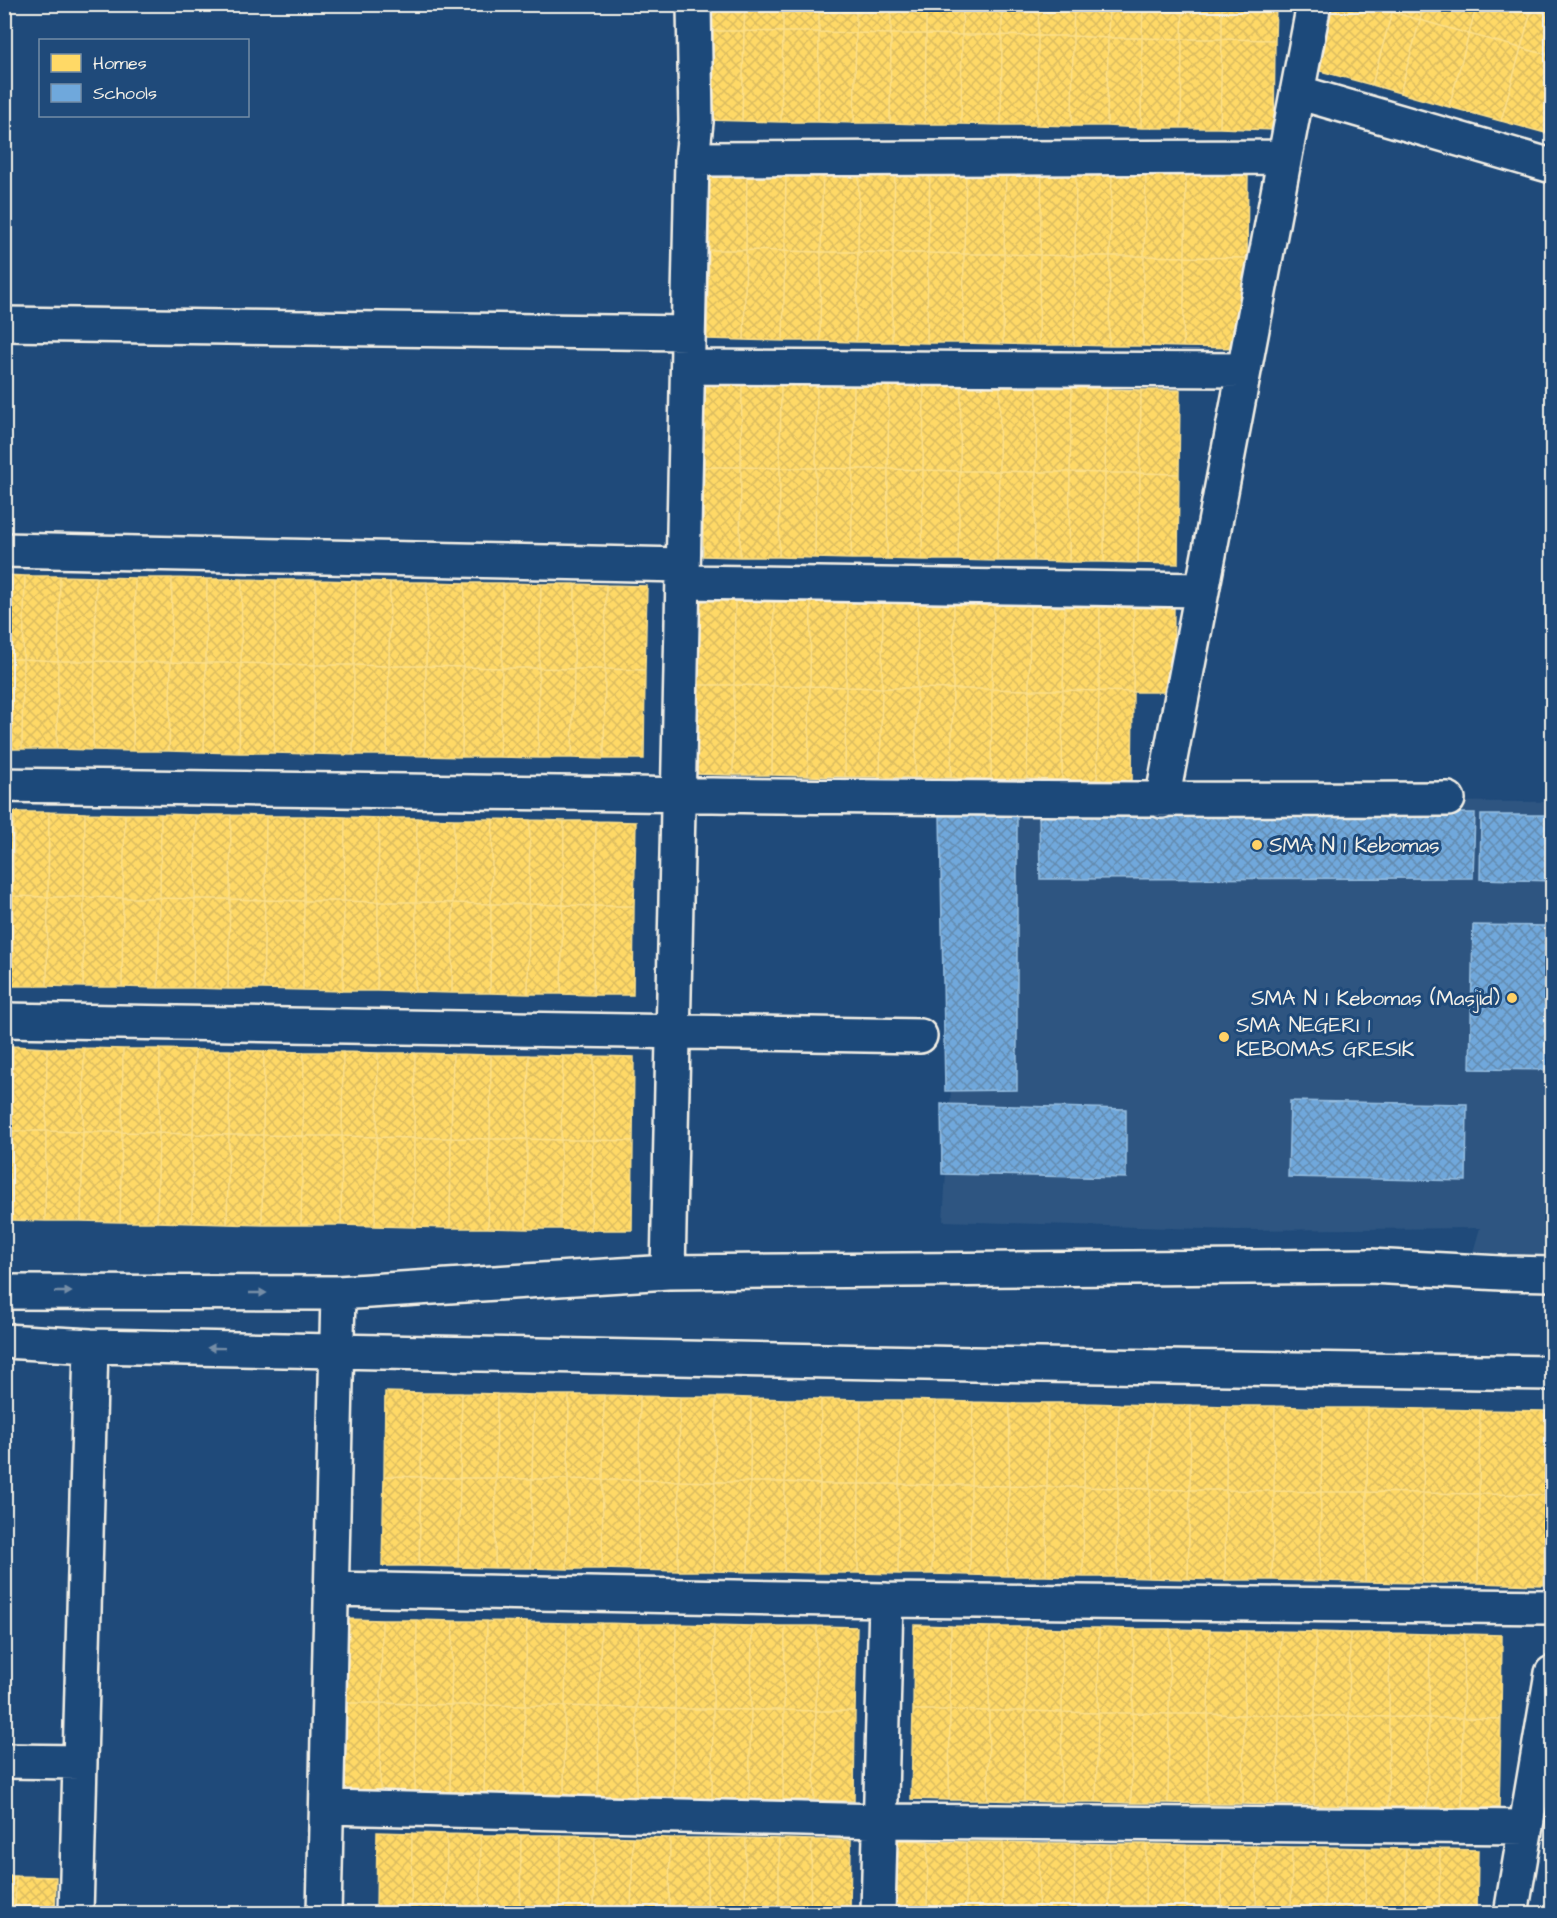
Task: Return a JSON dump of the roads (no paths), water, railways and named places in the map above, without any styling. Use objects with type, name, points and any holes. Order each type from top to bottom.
[{"type":"street","points":[[668,1272],[692,159],[696,122],[694,4]]},
{"type":"street","points":[[1162,801],[1314,4]]},
{"type":"street","points":[[1297,92],[1552,166]]},
{"type":"street","points":[[692,159],[1284,157]]},
{"type":"street","points":[[4,324],[688,333]]},
{"type":"street","points":[[688,367],[1244,370]]},
{"type":"street","points":[[4,550],[1202,590]]},
{"type":"street","points":[[4,785],[1162,801],[1448,799]]},
{"type":"street","points":[[4,1020],[920,1036]]},
{"type":"street","points":[[4,1292],[338,1293],[668,1272],[1370,1266],[1552,1274]]},
{"type":"street","points":[[324,1914],[338,1293]]},
{"type":"street","points":[[4,1341],[91,1346],[1552,1373]]},
{"type":"street","points":[[76,1914],[91,1346]]},
{"type":"street","points":[[332,1589],[886,1600],[1552,1607]]},
{"type":"street","points":[[878,1914],[886,1600]]},
{"type":"street","points":[[1511,1914],[1552,1673]]},
{"type":"street","points":[[4,1761],[79,1762]]},
{"type":"street","points":[[327,1807],[880,1821],[1526,1827]]},
{"type":"place","name":"SMA N 1 Kebomas","points":[[1257,845]]},
{"type":"place","name":"SMA N 1 Kebomas (Masjid)","points":[[1512,998]]},
{"type":"place","name":"SMA NEGERI 1 KEBOMAS GRESIK","points":[[1224,1037]]}]
